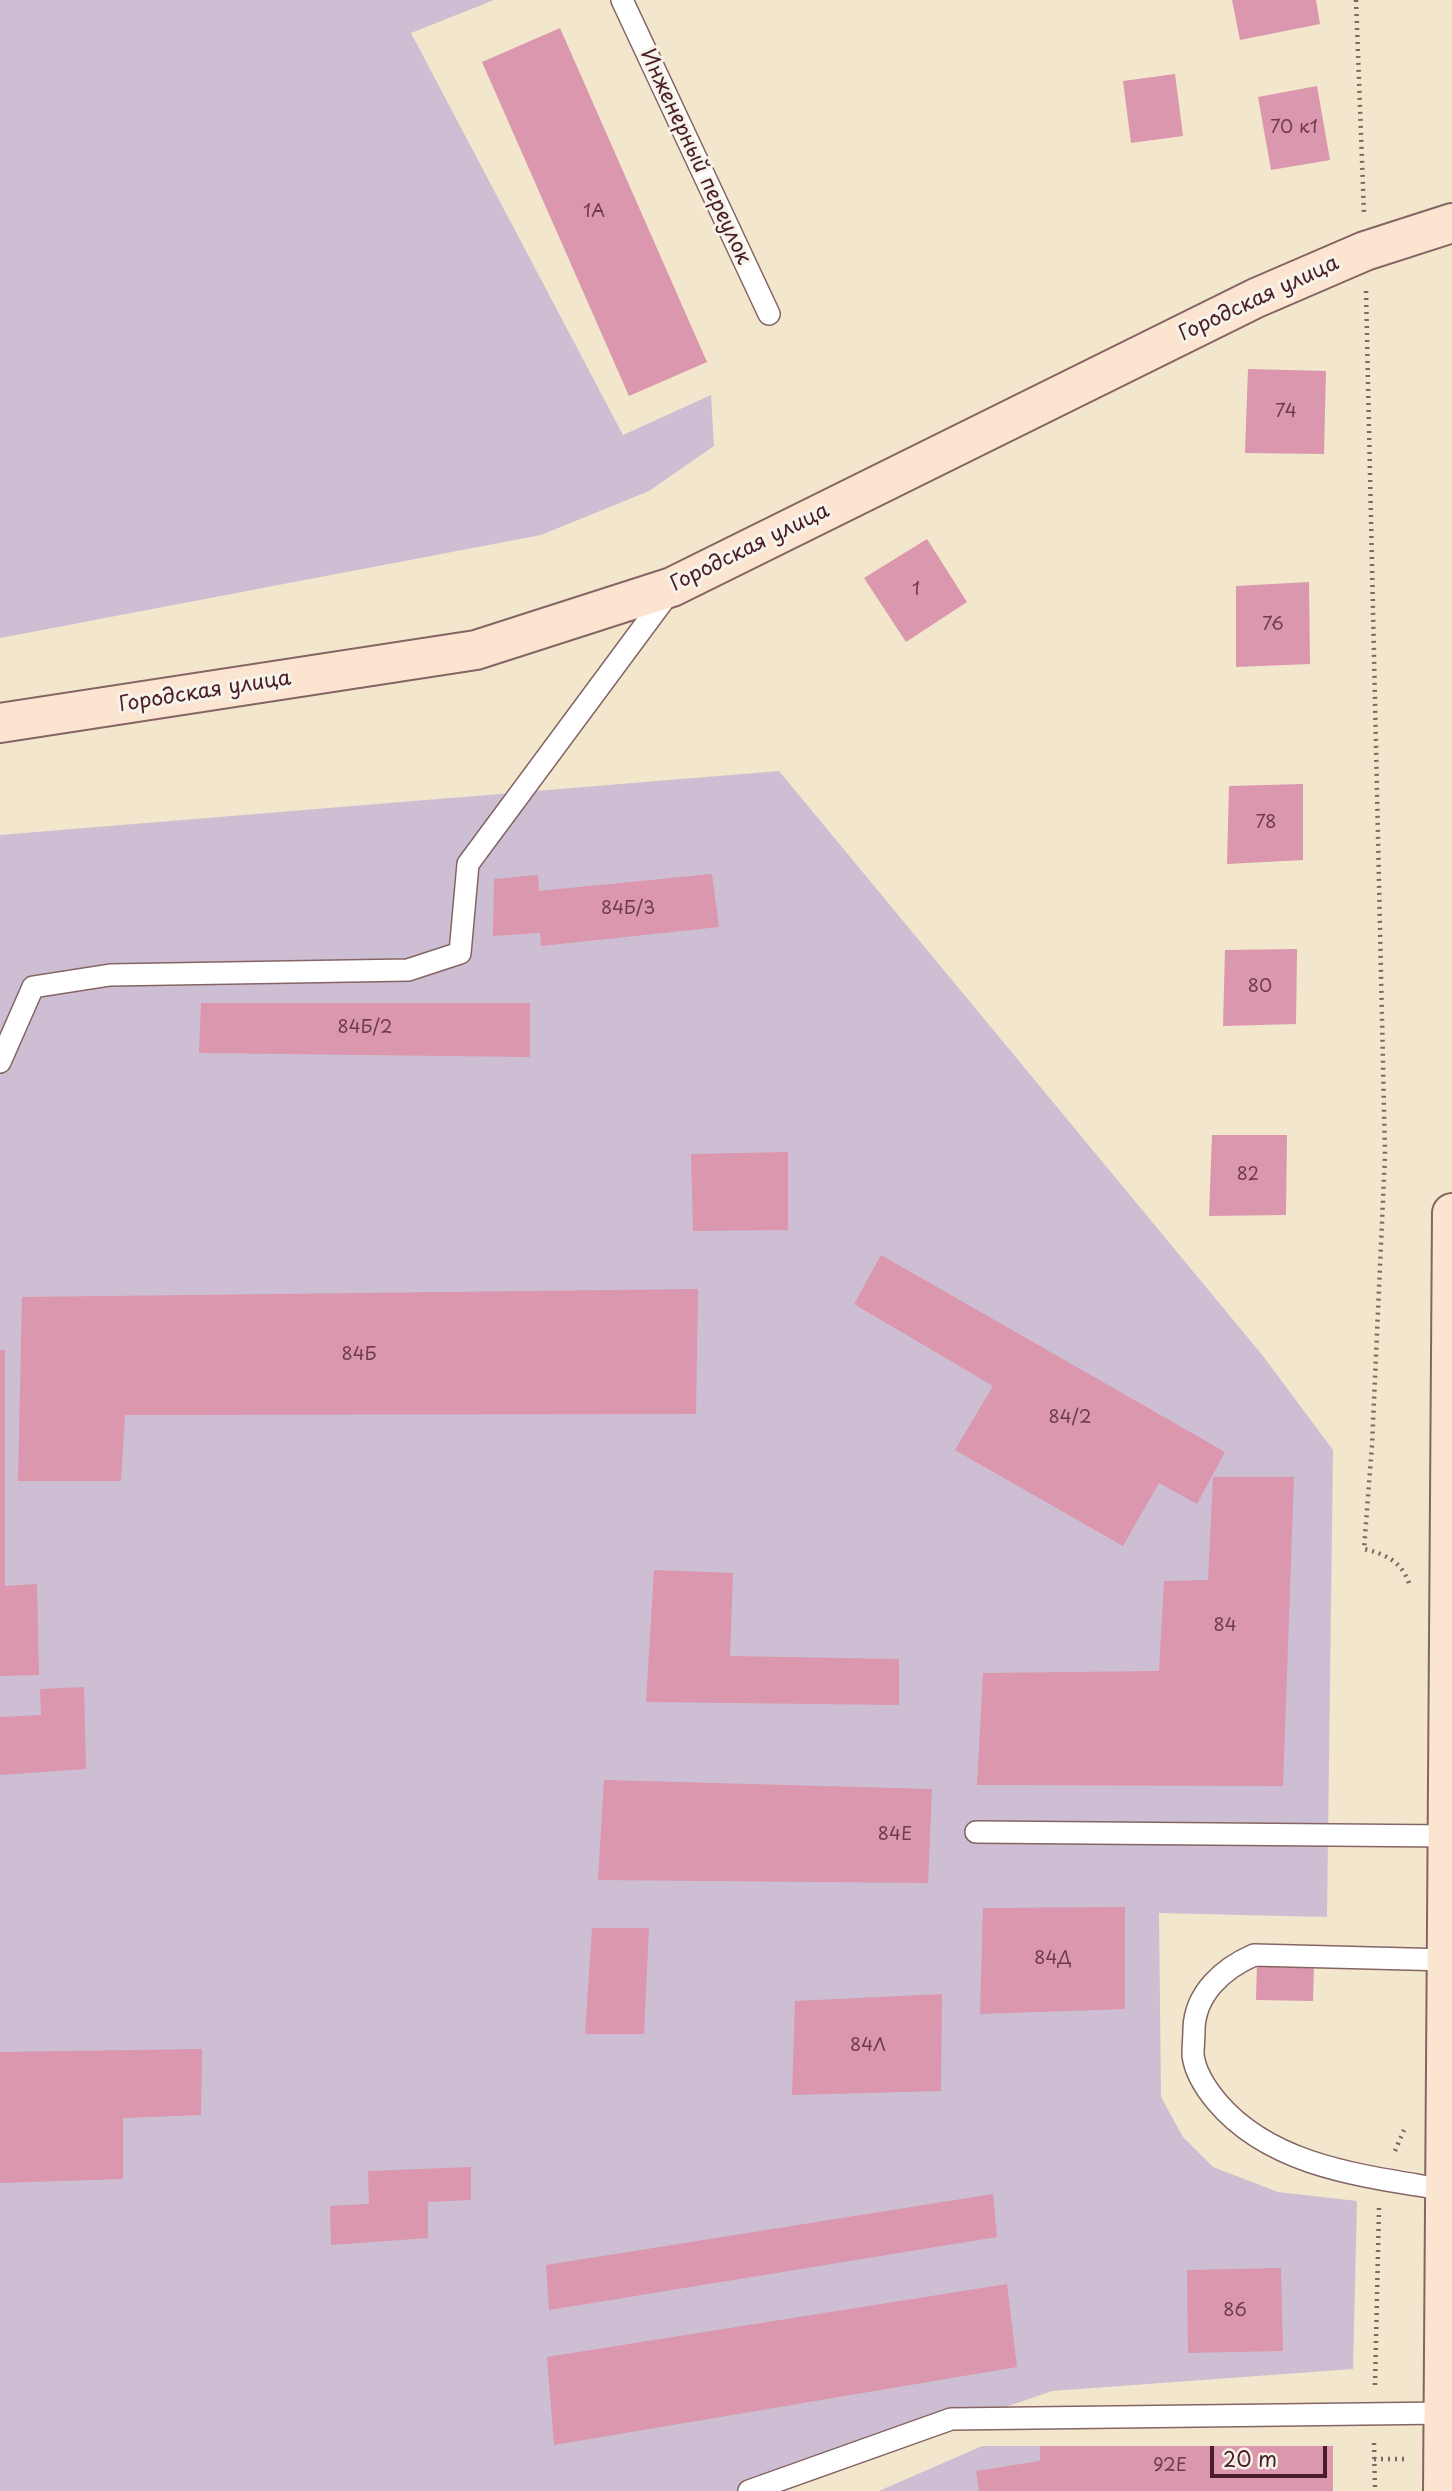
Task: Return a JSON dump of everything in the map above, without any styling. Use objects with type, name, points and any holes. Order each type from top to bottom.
[{"type":"street","name":"Городская улица","points":[[0,723],[476,650],[672,587],[1256,298],[1365,251],[1452,223]]},
{"type":"street","points":[[1443,2491],[1452,1213]]},
{"type":"lane","name":"Инженерный переулок","points":[[622,0],[769,314]]},
{"type":"lane","points":[[0,1062],[33,987],[110,975],[408,970],[460,953],[468,864],[672,587]]},
{"type":"lane","points":[[976,1832],[1449,1836]]},
{"type":"lane","points":[[1447,2189],[1354,2174],[1285,2153],[1228,2115],[1206,2089],[1193,2058],[1195,2015],[1215,1980],[1233,1964],[1254,1955],[1448,1960]]},
{"type":"lane","points":[[749,2491],[951,2419],[1445,2413]]},
{"type":"path","points":[[1356,0],[1364,214]]},
{"type":"path","points":[[1366,288],[1385,1155],[1372,1444],[1364,1549],[1382,1553],[1398,1564],[1409,1580],[1409,1594]]},
{"type":"path","points":[[1375,2491],[1374,2414],[1380,2179],[1405,2128]]},
{"type":"path","points":[[1374,2459],[1409,2459]]},
{"type":"shaded area","points":[[0,0],[494,0],[411,33],[623,435],[711,395],[714,446],[649,491],[541,535],[0,638]]},
{"type":"shaded area","points":[[779,771],[1263,1356],[1333,1450],[1327,1917],[1159,1913],[1161,2097],[1183,2137],[1213,2167],[1278,2192],[1357,2201],[1353,2369],[1052,2391],[762,2491],[0,2491],[0,835]]},
{"type":"shaded area","points":[[982,2446],[1333,2446],[1333,2491],[879,2491]]},
{"type":"building","points":[[1232,0],[1316,0],[1320,24],[1240,40]]},
{"type":"building","points":[[560,28],[707,362],[629,396],[482,62]]},
{"type":"building","points":[[1175,74],[1183,136],[1131,143],[1123,81]]},
{"type":"building","points":[[1317,86],[1330,160],[1271,170],[1258,97]]},
{"type":"building","points":[[1248,369],[1326,371],[1324,454],[1245,453]]},
{"type":"building","points":[[927,539],[967,602],[906,642],[864,578]]},
{"type":"building","points":[[1309,582],[1310,664],[1236,667],[1236,586]]},
{"type":"building","points":[[1303,784],[1303,860],[1227,864],[1229,786]]},
{"type":"building","points":[[712,874],[719,927],[541,946],[540,933],[493,936],[494,879],[538,875],[539,891]]},
{"type":"building","points":[[1297,949],[1296,1024],[1223,1026],[1225,950]]},
{"type":"building","points":[[201,1003],[530,1003],[530,1057],[199,1053]]},
{"type":"building","points":[[1212,1135],[1287,1135],[1286,1215],[1209,1216]]},
{"type":"building","points":[[788,1152],[788,1230],[693,1231],[691,1154]]},
{"type":"building","points":[[881,1255],[1225,1452],[1197,1504],[1159,1483],[1123,1546],[955,1450],[993,1386],[854,1304]]},
{"type":"building","points":[[698,1289],[696,1414],[125,1415],[121,1481],[18,1481],[22,1297]]},
{"type":"building","points":[[0,1350],[5,1350],[5,1586],[37,1584],[39,1675],[0,1676]]},
{"type":"building","points":[[1213,1477],[1294,1477],[1283,1786],[977,1785],[983,1673],[1159,1671],[1164,1581],[1208,1580]]},
{"type":"building","points":[[654,1570],[733,1573],[730,1656],[899,1659],[899,1705],[646,1702]]},
{"type":"building","points":[[84,1687],[86,1769],[0,1775],[0,1717],[41,1715],[40,1689]]},
{"type":"building","points":[[604,1780],[932,1789],[928,1883],[598,1880]]},
{"type":"building","points":[[1125,1907],[1125,2009],[980,2014],[983,1908]]},
{"type":"building","points":[[592,1928],[649,1928],[644,2034],[585,2034]]},
{"type":"building","points":[[1257,1963],[1314,1964],[1313,2001],[1256,2000]]},
{"type":"building","points":[[942,1994],[941,2091],[792,2095],[795,2001]]},
{"type":"building","points":[[202,2049],[201,2115],[123,2118],[123,2179],[0,2183],[0,2052]]},
{"type":"building","points":[[471,2167],[471,2200],[428,2202],[428,2238],[331,2245],[330,2206],[369,2204],[368,2171]]},
{"type":"building","points":[[993,2194],[997,2237],[549,2310],[546,2265]]},
{"type":"building","points":[[1281,2268],[1283,2351],[1188,2353],[1187,2270]]},
{"type":"building","points":[[1007,2284],[1017,2367],[554,2445],[547,2357]]},
{"type":"building","points":[[1040,2446],[1333,2446],[1333,2491],[979,2491],[976,2471],[1040,2461]]}]
